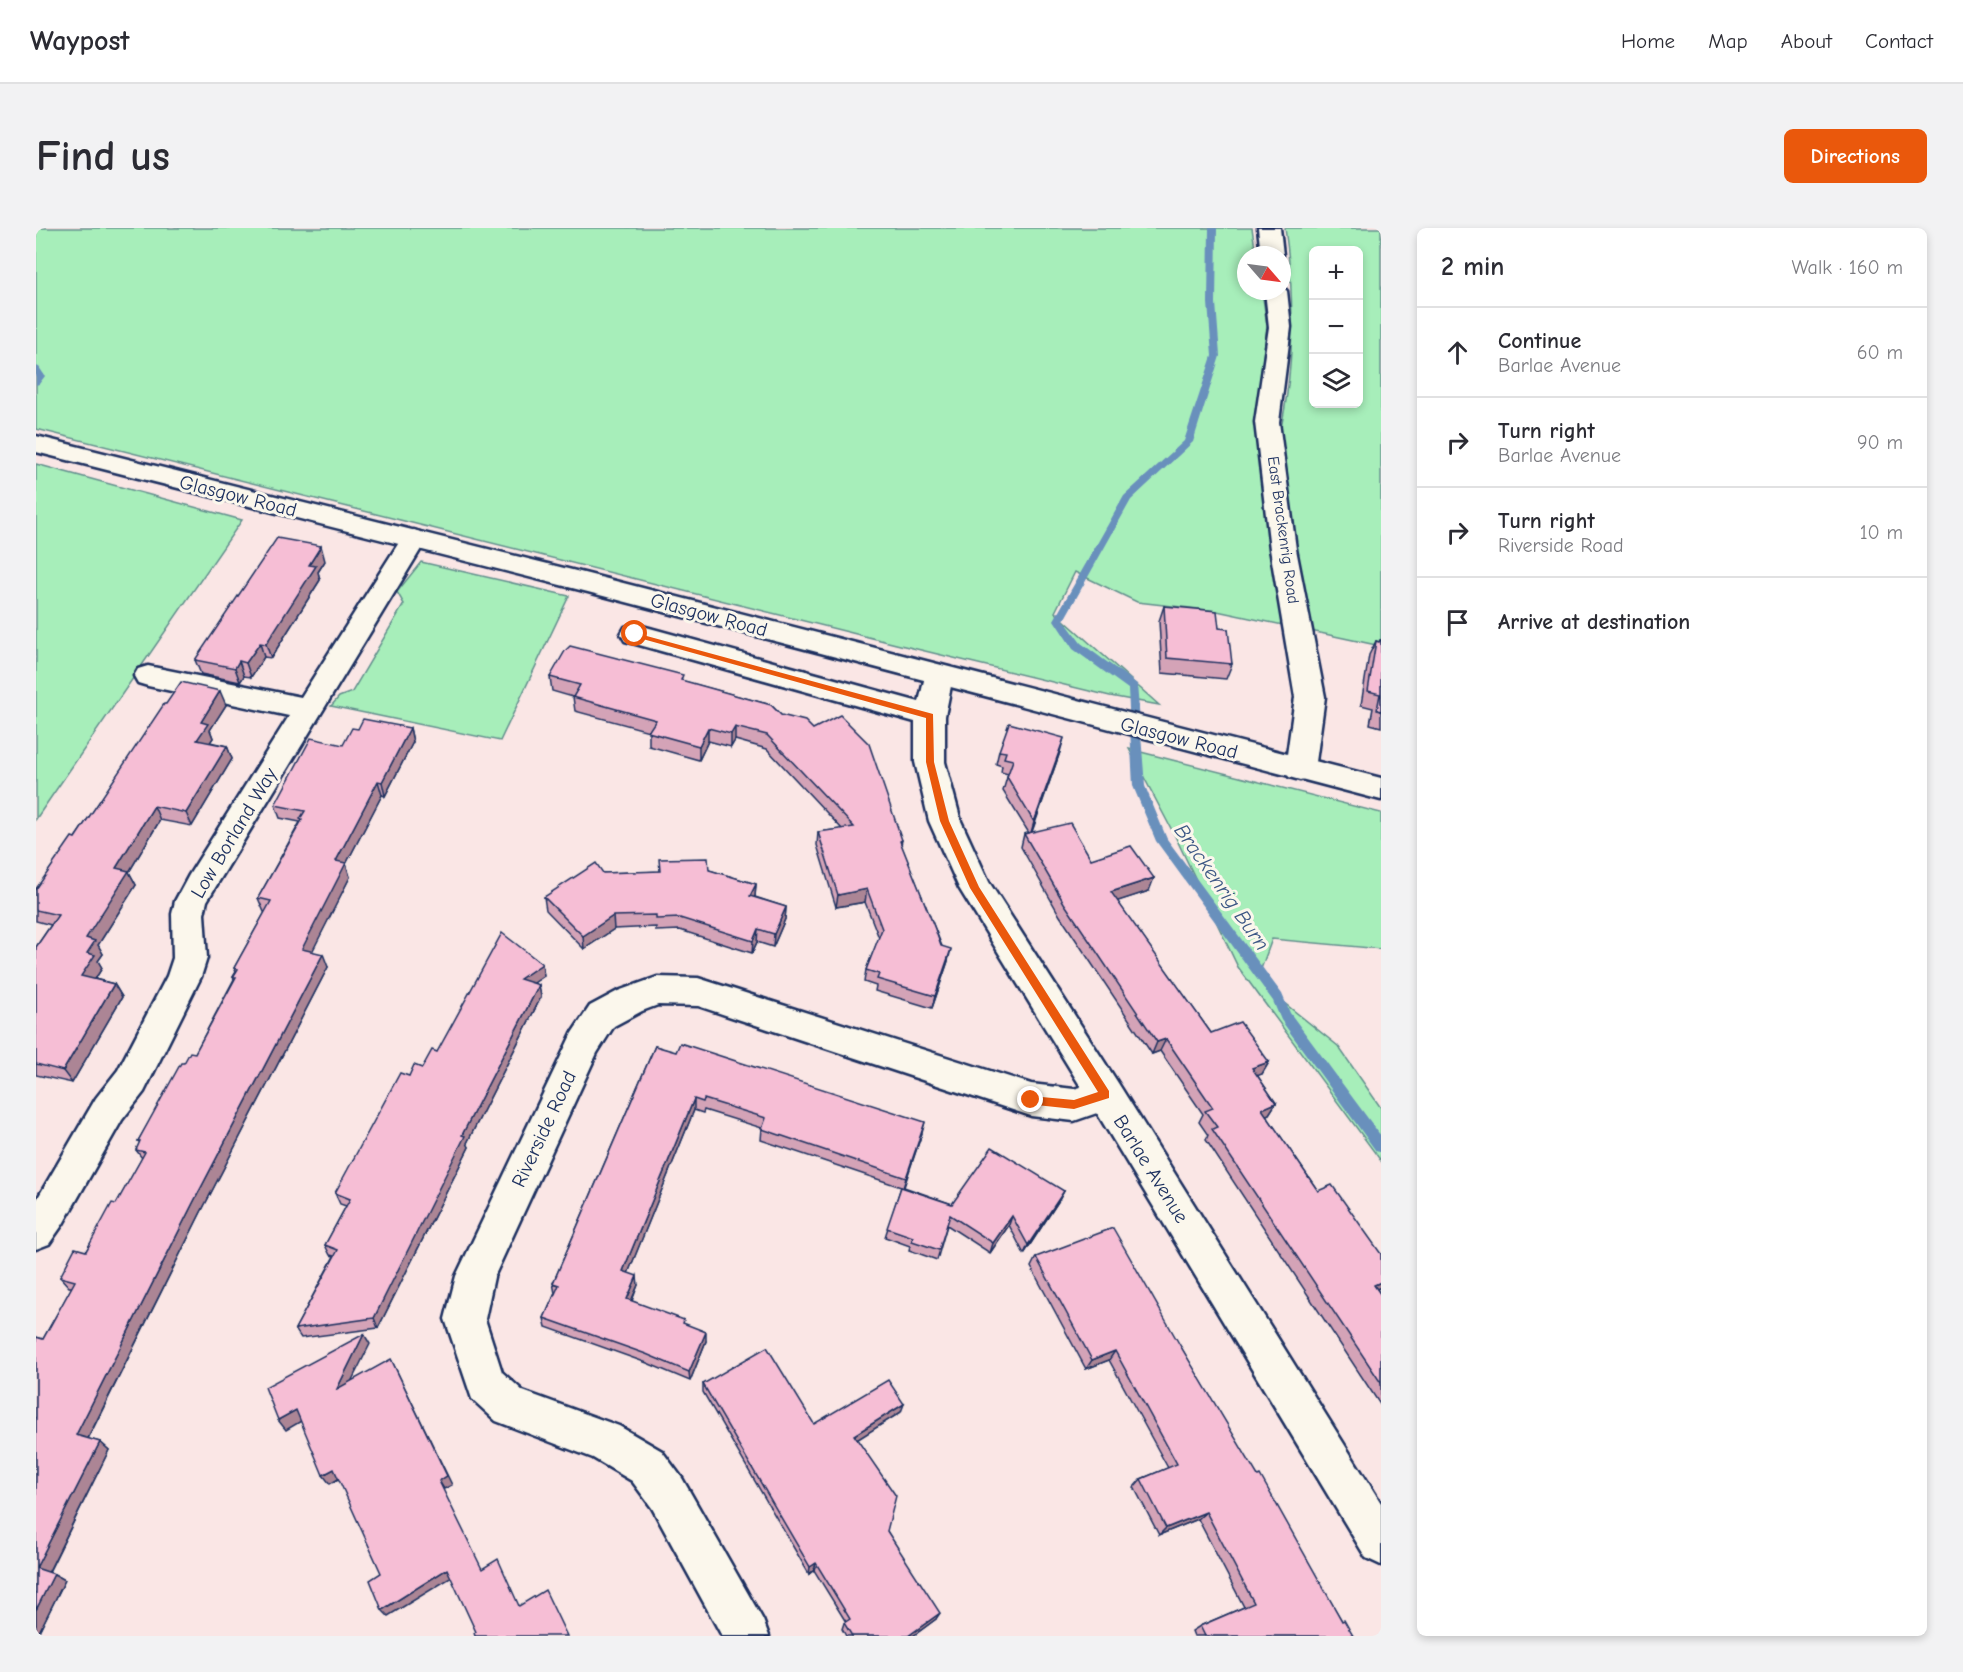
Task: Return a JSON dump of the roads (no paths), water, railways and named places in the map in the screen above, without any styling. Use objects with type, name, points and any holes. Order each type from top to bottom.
[{"type":"street","points":[[1269,228],[1271,246]]},
{"type":"street","name":"East Brackenrig Road","points":[[1277,300],[1280,327],[1267,422],[1283,549],[1310,697],[1300,769]]},
{"type":"street","name":"Glasgow Road","points":[[36,444],[414,539],[1381,789]]},
{"type":"street","name":"Low Borland Way","points":[[36,1231],[50,1212],[109,1109],[131,1081],[184,977],[190,958],[188,914],[191,900],[414,539]]},
{"type":"street","points":[[635,634],[930,716]]},
{"type":"street","points":[[148,676],[308,709]]},
{"type":"street","name":"Barlae Avenue","points":[[939,676],[930,716],[930,762],[945,821],[975,888],[1105,1094],[1381,1543]]},
{"type":"street","name":"Riverside Road","points":[[747,1636],[667,1493],[647,1466],[604,1441],[510,1407],[486,1385],[465,1319],[474,1276],[584,1044],[602,1016],[630,1000],[657,991],[698,992],[1031,1100],[1074,1105],[1105,1094]]},
{"type":"waterway","name":"Brackenrig Burn","points":[[1213,228],[1212,303],[1216,356],[1188,442],[1127,498],[1059,620],[1077,646],[1133,687],[1139,786],[1162,841],[1278,998],[1285,1016],[1381,1147]]},
{"type":"waterway","points":[[36,369],[41,376],[36,382]]}]
